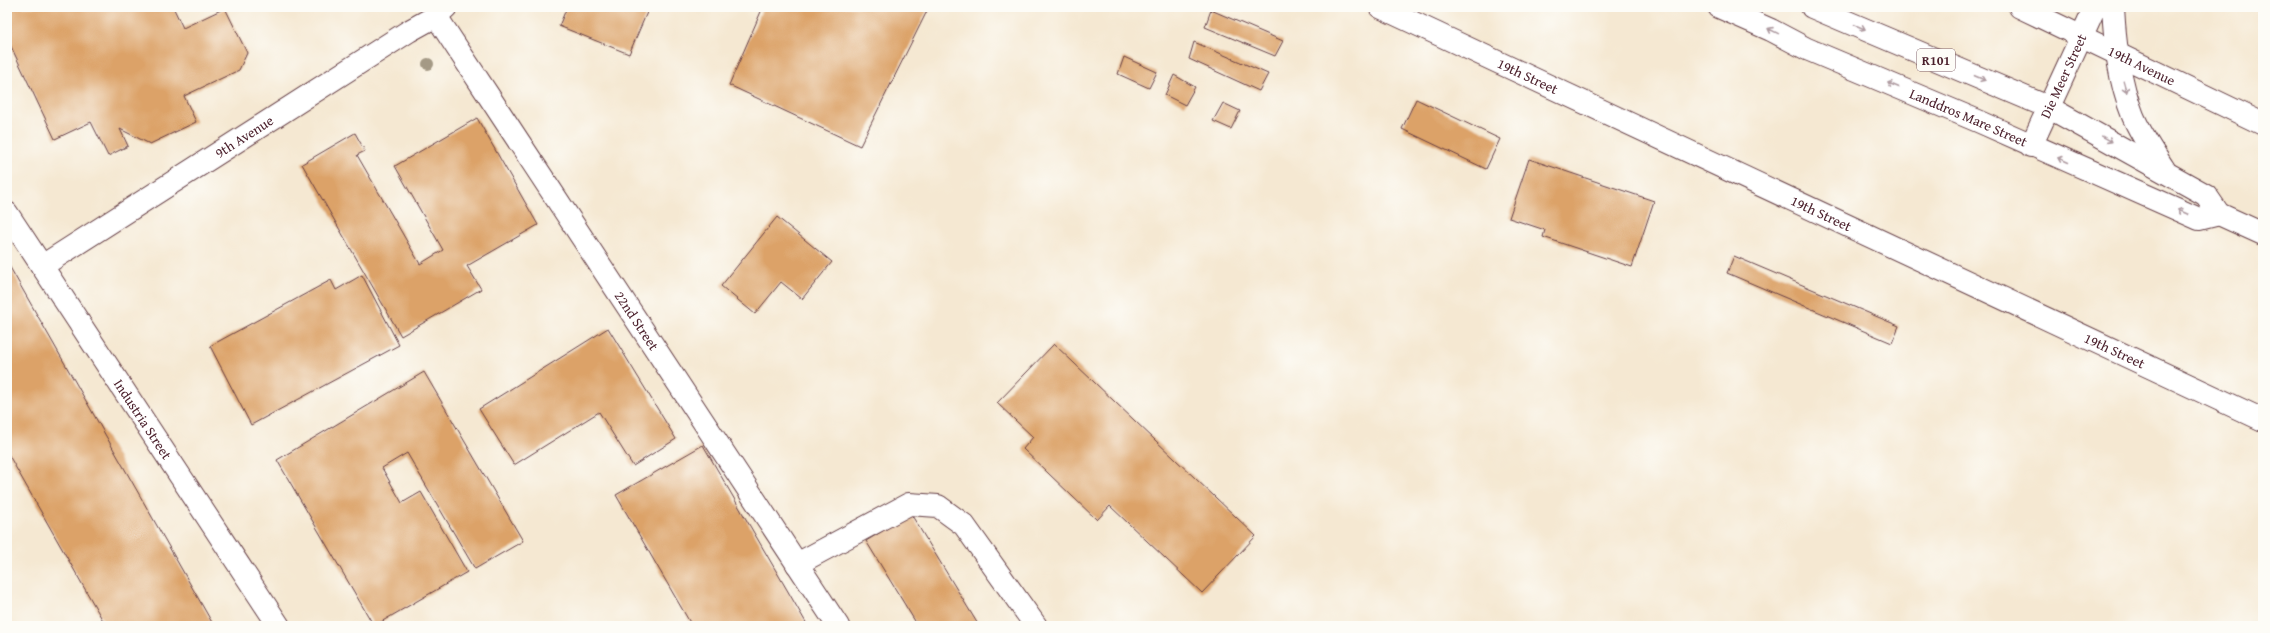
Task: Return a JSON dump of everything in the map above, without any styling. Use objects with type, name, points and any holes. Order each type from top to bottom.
[{"type":"main road","name":"19th Street","points":[[1380,7],[2263,420]]},
{"type":"main road","name":"Landdros Mare Street","points":[[1719,7],[1771,30],[1807,49],[1978,121],[2031,146],[2199,219],[2219,214]]},
{"type":"main road","name":"R101","points":[[1812,7],[2048,107],[2166,171],[2206,195],[2219,214]]},
{"type":"main road","name":"19th Avenue","points":[[2020,7],[2263,124]]},
{"type":"main road","name":"Die Meer Street","points":[[2031,146],[2095,7]]},
{"type":"main road","points":[[2113,7],[2116,53],[2133,115],[2143,136],[2166,171]]},
{"type":"main road","name":"9th Avenue","points":[[42,266],[441,12]]},
{"type":"main road","name":"22nd Street","points":[[441,12],[838,626]]},
{"type":"main road","name":"Industria Street","points":[[7,213],[279,626]]},
{"type":"main road","points":[[2219,214],[2263,234]]},
{"type":"main road","points":[[797,564],[910,504],[938,506],[964,525],[1036,626]]},
{"type":"building","points":[[7,7],[173,7],[183,28],[225,8],[247,53],[239,70],[184,96],[196,122],[150,144],[120,129],[128,146],[108,156],[91,122],[55,139],[7,38]]},
{"type":"building","points":[[567,7],[641,7],[648,10],[629,54],[559,26]]},
{"type":"building","points":[[763,7],[929,7],[860,146],[729,85]]},
{"type":"building","points":[[1211,10],[1283,41],[1275,56],[1205,27]]},
{"type":"building","points":[[1194,42],[1268,74],[1259,91],[1189,59]]},
{"type":"building","points":[[1124,57],[1157,72],[1149,88],[1118,74]]},
{"type":"building","points":[[1174,75],[1195,87],[1185,105],[1165,95]]},
{"type":"building","points":[[1416,99],[1500,139],[1486,169],[1402,129]]},
{"type":"building","points":[[1223,103],[1240,111],[1231,129],[1213,121]]},
{"type":"building","points":[[477,118],[538,225],[467,266],[481,289],[401,336],[302,164],[355,133],[365,151],[357,155],[420,264],[443,250],[395,166]]},
{"type":"building","points":[[1529,159],[1654,201],[1632,267],[1543,237],[1545,230],[1509,218]]},
{"type":"building","points":[[777,217],[832,262],[802,299],[781,282],[755,314],[721,286]]},
{"type":"building","points":[[1734,256],[1899,326],[1892,343],[1727,273]]},
{"type":"building","points":[[7,262],[214,626],[106,626],[7,452]]},
{"type":"building","points":[[362,275],[399,345],[251,425],[210,346],[331,280],[336,290]]},
{"type":"building","points":[[608,328],[676,439],[633,466],[599,412],[514,465],[479,409]]},
{"type":"building","points":[[1054,344],[1256,536],[1202,593],[1110,506],[1097,520],[1023,449],[1033,437],[997,403]]},
{"type":"building","points":[[424,372],[523,541],[475,569],[407,453],[382,468],[402,503],[421,492],[467,572],[374,626],[277,460]]},
{"type":"building","points":[[703,445],[808,626],[692,626],[616,495]]},
{"type":"building","points":[[911,514],[979,626],[918,626],[866,541]]}]
